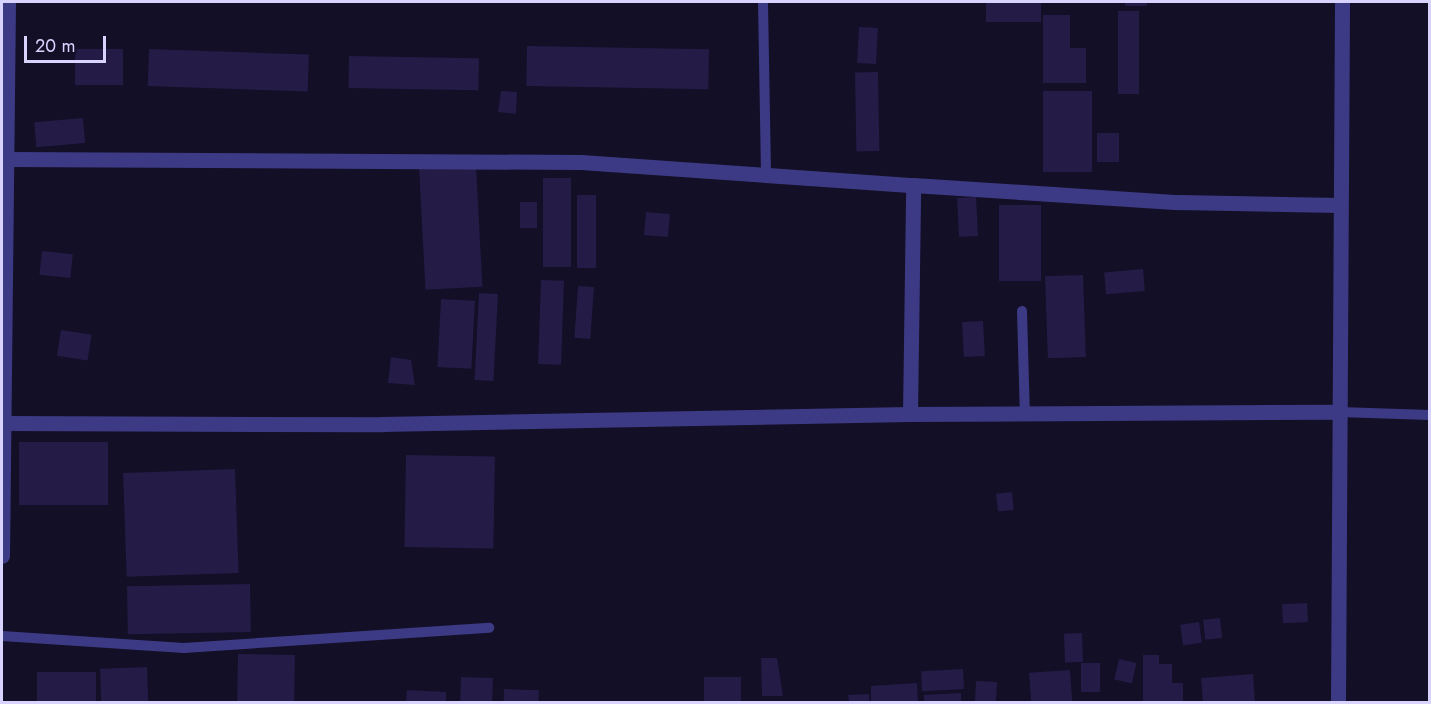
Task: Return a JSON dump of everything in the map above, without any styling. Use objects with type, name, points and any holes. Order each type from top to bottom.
[{"type":"street","points":[[2,556],[8,2]]},
{"type":"street","points":[[1338,702],[1342,2]]},
{"type":"street","points":[[5,169],[581,162],[1178,202],[1340,205]]},
{"type":"street","points":[[910,414],[913,185]]},
{"type":"street","points":[[3,423],[382,424],[910,414],[1025,416],[1339,412]]},
{"type":"lane","points":[[763,2],[766,175]]},
{"type":"lane","points":[[1022,311],[1025,416]]},
{"type":"lane","points":[[1339,412],[1430,415]]},
{"type":"lane","points":[[2,636],[184,648],[489,628]]},
{"type":"building","points":[[986,2],[1041,2],[1041,22],[986,22]]},
{"type":"building","points":[[1125,2],[1147,2],[1147,6],[1125,6]]},
{"type":"building","points":[[1118,11],[1139,11],[1139,94],[1118,94]]},
{"type":"building","points":[[1043,15],[1070,15],[1070,48],[1086,48],[1086,83],[1043,83]]},
{"type":"building","points":[[859,27],[878,28],[876,64],[857,63]]},
{"type":"building","points":[[527,46],[709,49],[708,89],[526,86]]},
{"type":"building","points":[[75,49],[123,49],[123,85],[75,85]]},
{"type":"building","points":[[149,49],[309,55],[308,92],[148,86]]},
{"type":"building","points":[[349,56],[479,58],[478,90],[348,88]]},
{"type":"building","points":[[855,72],[878,72],[879,151],[856,151]]},
{"type":"building","points":[[501,91],[517,92],[516,114],[498,112]]},
{"type":"building","points":[[1043,91],[1092,91],[1092,172],[1043,172]]},
{"type":"building","points":[[83,118],[85,143],[36,147],[34,122]]},
{"type":"building","points":[[1097,133],[1119,133],[1119,162],[1097,162]]},
{"type":"building","points":[[476,165],[482,287],[425,290],[419,168]]},
{"type":"building","points":[[543,178],[571,178],[571,267],[543,267]]},
{"type":"building","points":[[577,195],[596,195],[596,268],[577,268]]},
{"type":"building","points":[[976,197],[978,236],[959,237],[957,198]]},
{"type":"building","points":[[520,202],[537,202],[537,228],[520,228]]},
{"type":"building","points":[[999,205],[1041,205],[1041,281],[999,281]]},
{"type":"building","points":[[646,212],[670,214],[668,237],[644,235]]},
{"type":"building","points":[[42,251],[73,254],[70,278],[39,275]]},
{"type":"building","points":[[1143,269],[1145,291],[1106,294],[1104,272]]},
{"type":"building","points":[[1083,275],[1086,357],[1048,358],[1045,276]]},
{"type":"building","points":[[541,280],[564,281],[561,365],[538,364]]},
{"type":"building","points":[[578,286],[594,287],[590,339],[574,338]]},
{"type":"building","points":[[479,293],[498,294],[493,381],[474,380]]},
{"type":"building","points":[[441,299],[475,301],[471,369],[437,367]]},
{"type":"building","points":[[983,321],[985,356],[964,357],[962,322]]},
{"type":"building","points":[[61,330],[92,335],[88,361],[57,356]]},
{"type":"building","points":[[391,357],[411,360],[415,385],[388,383]]},
{"type":"building","points":[[19,442],[108,442],[108,505],[19,505]]},
{"type":"building","points":[[406,455],[495,457],[493,549],[404,547]]},
{"type":"building","points":[[235,469],[239,573],[127,577],[123,473]]},
{"type":"building","points":[[1012,492],[1014,510],[998,512],[996,494]]},
{"type":"building","points":[[250,584],[251,632],[128,634],[127,586]]},
{"type":"building","points":[[1307,603],[1308,622],[1283,623],[1282,604]]},
{"type":"building","points":[[1220,618],[1222,638],[1205,640],[1203,620]]},
{"type":"building","points":[[1199,622],[1202,643],[1183,645],[1180,625]]},
{"type":"building","points":[[1082,633],[1083,662],[1065,663],[1064,634]]},
{"type":"building","points":[[238,654],[295,655],[294,702],[237,702]]},
{"type":"building","points":[[1143,655],[1159,655],[1159,664],[1172,664],[1172,683],[1183,683],[1183,702],[1143,702]]},
{"type":"building","points":[[761,658],[777,658],[783,696],[762,696]]},
{"type":"building","points":[[1119,659],[1137,663],[1132,684],[1114,679]]},
{"type":"building","points":[[1081,663],[1100,663],[1100,692],[1081,692]]},
{"type":"building","points":[[147,667],[148,702],[101,702],[100,669]]},
{"type":"building","points":[[963,669],[964,689],[922,691],[921,671]]},
{"type":"building","points":[[1070,670],[1072,702],[1031,702],[1029,673]]},
{"type":"building","points":[[37,672],[96,672],[96,702],[37,702]]},
{"type":"building","points":[[1253,674],[1255,702],[1203,702],[1201,678]]},
{"type":"building","points":[[461,677],[493,678],[492,702],[460,702]]},
{"type":"building","points":[[704,677],[741,677],[741,702],[704,702]]},
{"type":"building","points":[[976,681],[997,682],[996,702],[975,702]]},
{"type":"building","points":[[917,683],[918,702],[871,702],[871,686]]},
{"type":"building","points":[[504,689],[539,690],[539,702],[504,702]]},
{"type":"building","points":[[407,690],[446,692],[446,702],[406,702]]},
{"type":"building","points":[[961,693],[961,702],[924,702],[924,695]]},
{"type":"building","points":[[869,694],[869,702],[849,702],[848,695]]}]
